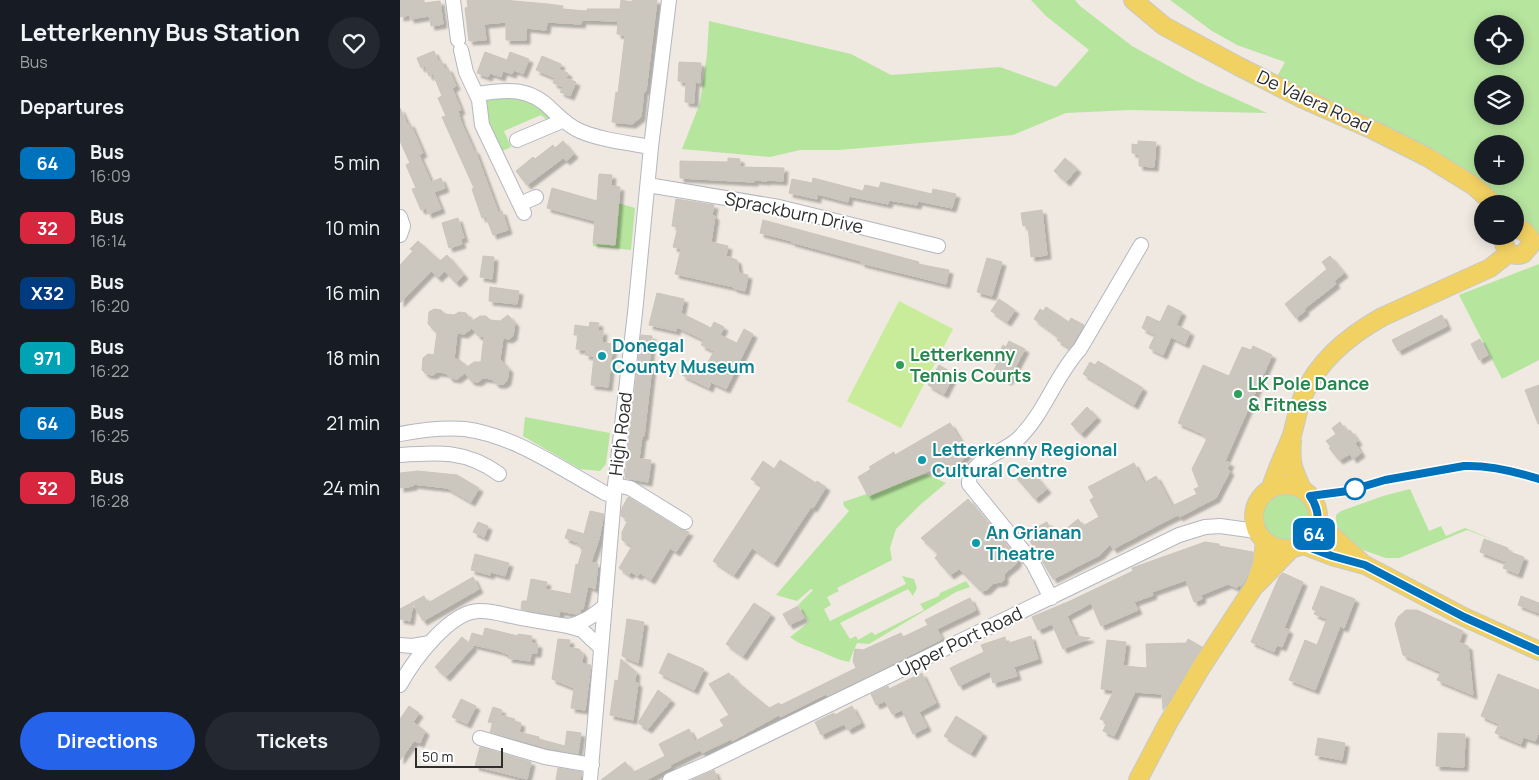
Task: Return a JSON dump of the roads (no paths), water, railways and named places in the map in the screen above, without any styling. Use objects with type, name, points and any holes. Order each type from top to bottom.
[{"type":"main road","name":"De Valera Road","points":[[1133,0],[1164,26],[1301,98],[1427,156],[1474,186],[1484,195]]},
{"type":"main road","points":[[1508,245],[1515,256],[1521,255],[1534,246],[1528,234],[1524,231]]},
{"type":"main road","points":[[1271,488],[1292,433],[1298,410],[1310,382],[1328,359],[1349,338],[1382,317],[1490,268],[1506,245]]},
{"type":"main road","points":[[1292,433],[1290,459],[1302,489]]},
{"type":"main road","points":[[1138,780],[1168,723],[1202,666],[1255,585],[1262,565],[1260,537],[1253,521],[1254,508],[1263,494],[1271,488],[1292,485],[1302,489],[1314,502],[1318,513],[1318,523],[1313,535],[1255,585]]},
{"type":"main road","points":[[1318,523],[1365,565]]},
{"type":"main road","points":[[1260,537],[1278,549],[1297,547],[1365,565],[1476,623],[1539,650]]},
{"type":"street","points":[[453,0],[466,72],[477,94],[482,125],[522,209],[536,197]]},
{"type":"street","name":"High Road","points":[[590,780],[615,491],[651,147],[669,0]]},
{"type":"street","points":[[477,94],[509,90],[525,92],[542,100],[562,121],[580,131],[651,147]]},
{"type":"street","points":[[517,140],[562,121]]},
{"type":"street","name":"Sprackburn Drive","points":[[648,185],[780,207],[938,246]]},
{"type":"street","points":[[400,217],[403,226],[400,235]]},
{"type":"street","points":[[1051,598],[1033,563],[969,484],[968,477],[981,463],[1011,446],[1039,415],[1070,361],[1080,350],[1141,245]]},
{"type":"street","points":[[400,434],[421,430],[464,429],[491,435],[532,452],[605,493],[630,488],[685,522]]},
{"type":"street","points":[[400,455],[440,452],[453,454],[474,460],[499,474]]},
{"type":"street","name":"Upper Port Road","points":[[670,780],[726,755],[1179,535],[1205,527],[1220,526],[1260,537]]},
{"type":"street","points":[[568,626],[590,618],[605,606]]},
{"type":"street","points":[[400,686],[406,674],[430,643],[449,624],[464,614],[480,610],[582,630],[601,648]]},
{"type":"street","points":[[400,645],[412,646],[430,643]]},
{"type":"street","points":[[480,738],[545,757],[592,766]]},
{"type":"place","name":"Donegal County Museum","points":[[602,356]]},
{"type":"place","name":"Letterkenny Tennis Courts","points":[[900,365]]},
{"type":"place","name":"LK Pole Dance & Fitness","points":[[1238,394]]},
{"type":"place","name":"Letterkenny Regional Cultural Centre","points":[[922,460]]},
{"type":"place","name":"An Grianan Theatre","points":[[976,543]]}]
